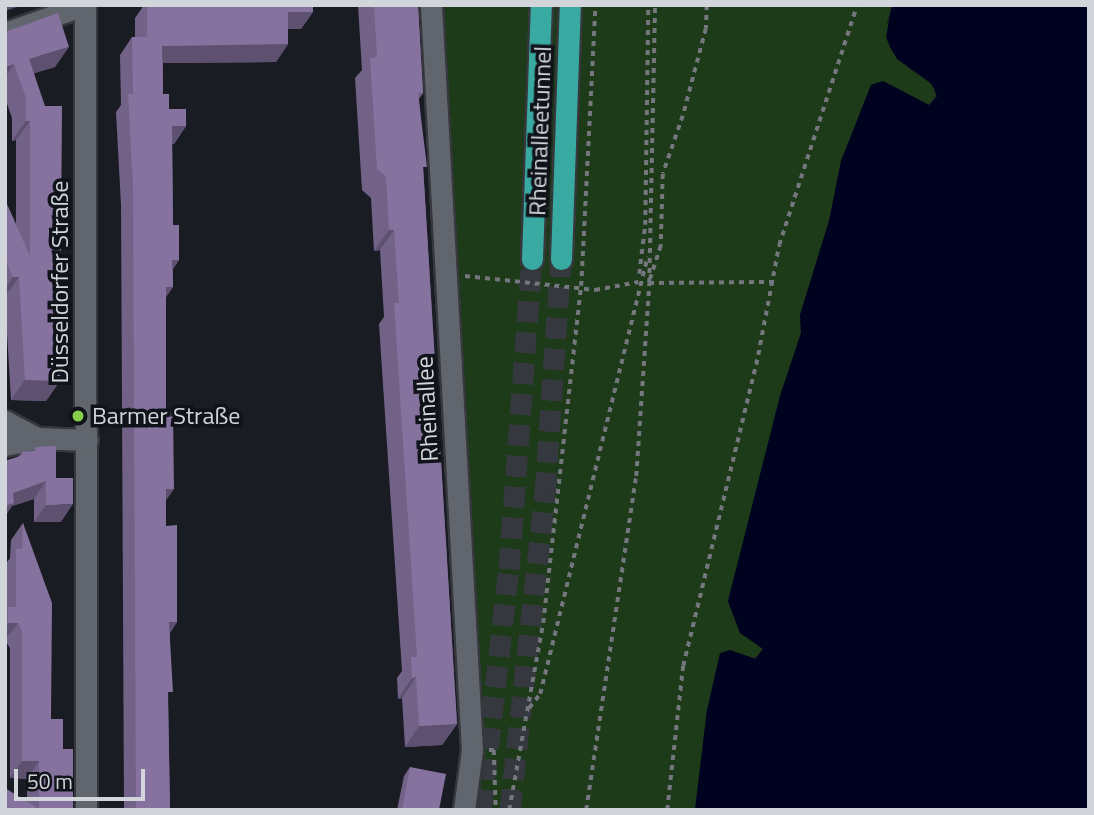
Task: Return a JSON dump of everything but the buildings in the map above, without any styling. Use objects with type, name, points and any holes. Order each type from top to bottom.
[{"type":"highway","name":"Rheinalleetunnel","points":[[532,259],[541,5]]},
{"type":"highway","name":"Rheinalleetunnel","points":[[561,260],[570,5]]},
{"type":"street","points":[[5,33],[84,5]]},
{"type":"street","name":"Düsseldorfer Straße","points":[[84,5],[86,810]]},
{"type":"street","name":"Rheinallee","points":[[431,5],[472,750],[464,810]]},
{"type":"street","points":[[5,421],[37,438]]},
{"type":"street","points":[[5,445],[37,438],[87,440]]},
{"type":"path","points":[[509,810],[556,517],[581,286],[595,5]]},
{"type":"path","points":[[527,711],[540,694],[570,580],[638,281],[645,225],[648,5]]},
{"type":"path","points":[[586,810],[636,476],[649,283],[655,5]]},
{"type":"path","points":[[649,283],[661,246],[663,174],[683,116],[706,29],[707,5]]},
{"type":"path","points":[[667,810],[683,666],[774,282],[779,245],[857,5]]},
{"type":"path","points":[[638,281],[648,255]]},
{"type":"path","points":[[446,275],[581,286],[595,290],[638,281]]},
{"type":"path","points":[[649,283],[774,282]]},
{"type":"path","points":[[472,750],[494,750],[496,810]]},
{"type":"green space","points":[[436,5],[892,5],[887,23],[910,69],[927,80],[938,93],[929,105],[883,81],[871,85],[841,161],[829,221],[800,315],[801,333],[780,396],[728,601],[740,633],[763,649],[707,710],[695,810],[474,810],[482,769]]},
{"type":"water","points":[[892,5],[1089,5],[1089,810],[695,810],[707,710],[720,653],[730,650],[756,659],[763,649],[740,633],[728,601],[780,396],[801,333],[800,315],[829,221],[841,161],[871,85],[883,81],[929,105],[937,97],[932,84],[897,59],[890,47],[886,37]]},
{"type":"tunnel","points":[[481,810],[509,569],[532,259]]},
{"type":"tunnel","points":[[510,810],[545,493],[561,259]]},
{"type":"place","name":"Barmer Straße","points":[[78,416]]}]
